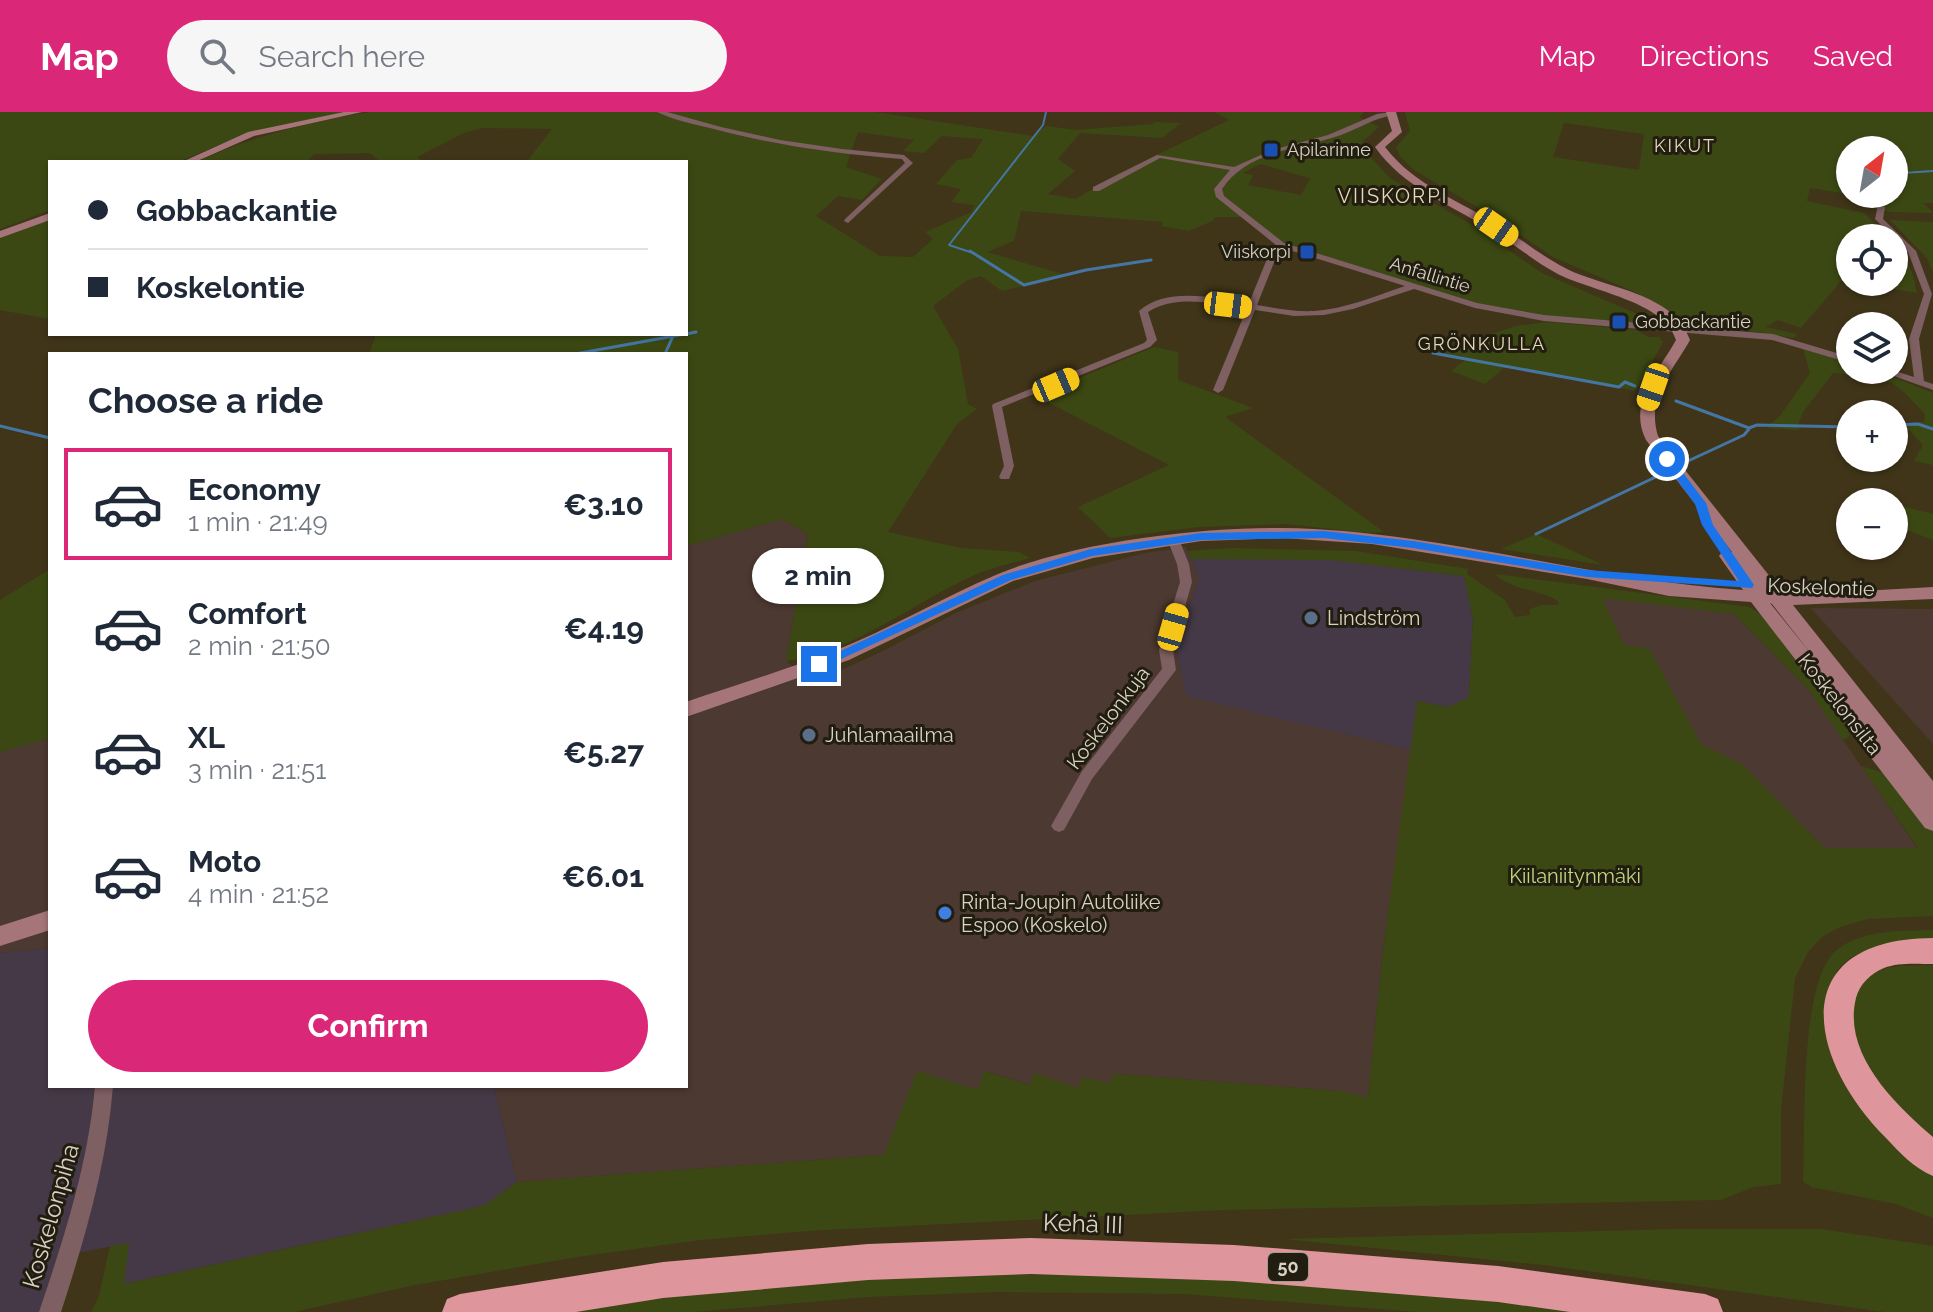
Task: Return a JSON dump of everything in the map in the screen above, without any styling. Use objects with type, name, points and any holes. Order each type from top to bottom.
[{"type":"highway","points":[[1933,951],[1875,958],[1846,980],[1838,1012],[1840,1038],[1851,1066],[1865,1088],[1904,1134],[1933,1159]]},
{"type":"highway","name":"Kehä III","points":[[460,1312],[663,1280],[868,1262],[1031,1256],[1234,1263],[1498,1284],[1705,1312]]},
{"type":"street","points":[[192,160],[251,134],[357,112]]},
{"type":"street","points":[[660,112],[765,140],[867,155],[904,157],[909,163],[848,221]]},
{"type":"street","points":[[1096,189],[1159,156],[1235,169],[1265,154],[1346,131],[1378,114],[1391,113],[1397,132],[1380,148],[1401,173],[1496,227],[1544,262],[1643,303],[1661,313],[1680,330],[1683,340],[1653,387],[1646,408],[1646,425],[1651,437],[1762,592]]},
{"type":"street","name":"Anfallintie","points":[[1235,169],[1221,182],[1218,189],[1220,197],[1281,245],[1475,305],[1527,316],[1773,337],[1836,356]]},
{"type":"street","points":[[1881,208],[1879,219],[1912,251],[1928,294],[1914,339],[1919,382]]},
{"type":"street","points":[[0,235],[48,217]]},
{"type":"street","points":[[1218,390],[1273,254],[1281,245]]},
{"type":"street","points":[[1005,477],[1010,470],[997,411],[999,404],[1042,390],[1147,345],[1152,340],[1143,311],[1156,303],[1183,299],[1322,313],[1413,286]]},
{"type":"street","points":[[1908,378],[1933,387]]},
{"type":"street","name":"Koskelontie","points":[[688,709],[842,655],[1007,577],[1091,553],[1173,539],[1255,533],[1324,534],[1413,544],[1669,590],[1882,598],[1933,593]]},
{"type":"street","name":"Koskelonkuja","points":[[1059,826],[1087,775],[1169,670],[1166,650],[1186,582],[1173,539]]},
{"type":"street","name":"Koskelonsilta","points":[[1762,592],[1933,796]]},
{"type":"street","name":"Koskelonsilta","points":[[1762,592],[1933,822]]},
{"type":"street","points":[[0,936],[48,921]]},
{"type":"street","name":"Koskelonpiha","points":[[50,1312],[90,1186],[101,1129],[104,1088]]},
{"type":"shaded area","points":[[782,519],[808,534],[786,661],[814,682],[958,612],[1035,581],[1145,553],[1186,547],[1199,578],[1176,646],[1186,696],[1411,750],[1383,950],[1368,1098],[1340,1091],[1115,1074],[1110,1083],[1078,1088],[1030,1085],[985,1071],[978,1090],[884,1155],[517,1182],[494,1088],[688,1088],[688,545]]},
{"type":"shaded area","points":[[1191,559],[1331,560],[1464,576],[1473,619],[1469,697],[1449,707],[1417,701],[1411,750],[1186,697],[1176,646],[1199,578]]},
{"type":"shaded area","points":[[1601,597],[1734,614],[1809,690],[1918,849],[1825,848],[1743,765],[1701,744],[1649,649],[1624,645]]},
{"type":"shaded area","points":[[1811,608],[1933,609],[1933,744]]},
{"type":"shaded area","points":[[48,739],[48,948],[0,953],[0,752]]},
{"type":"shaded area","points":[[48,948],[48,1088],[494,1088],[517,1182],[483,1206],[123,1284],[129,1243],[70,1254],[50,1312],[0,1312],[0,953]]},
{"type":"green space","points":[[0,112],[351,112],[250,132],[183,160],[48,160],[48,211],[0,229]]},
{"type":"green space","points":[[371,112],[875,112],[1033,136],[1046,126],[1076,130],[1154,122],[1181,123],[1162,138],[1080,133],[1058,159],[1075,171],[1048,194],[1076,199],[1115,175],[1229,120],[1214,112],[1364,112],[1359,117],[1379,127],[1363,141],[1362,148],[1390,178],[1472,225],[1542,273],[1642,316],[1643,323],[1557,317],[1480,304],[1285,244],[1246,217],[1215,217],[1213,221],[1188,231],[1162,226],[1163,222],[1021,211],[1014,241],[987,252],[1066,275],[1002,291],[981,276],[966,281],[933,306],[958,349],[968,404],[977,409],[957,424],[888,532],[961,548],[1019,552],[1030,558],[996,567],[953,585],[837,647],[786,661],[808,534],[782,519],[688,545],[688,352],[370,352],[375,336],[688,336],[688,160],[528,160],[552,129],[483,128],[466,132],[417,157],[421,160],[378,160],[370,153],[314,154],[309,160],[201,160],[260,137]],"holes":[[[858,132],[914,140],[903,151],[924,153],[942,136],[983,139],[971,158],[957,160],[936,184],[961,189],[951,202],[974,205],[972,212],[925,232],[933,239],[913,257],[880,256],[816,216],[838,196],[862,200],[882,179],[846,167]],[[1260,164],[1309,178],[1301,195],[1248,185],[1253,175],[1243,173]]]},
{"type":"green space","points":[[1405,112],[1933,112],[1933,203],[1924,203],[1933,213],[1890,212],[1874,208],[1908,208],[1908,136],[1836,136],[1836,192],[1810,188],[1807,201],[1864,213],[1875,224],[1836,224],[1836,287],[1801,328],[1778,320],[1766,327],[1797,334],[1794,338],[1690,327],[1637,293],[1553,257],[1491,215],[1414,170],[1396,147],[1410,131]],"holes":[[[1564,123],[1644,134],[1639,170],[1553,157]]]},
{"type":"green space","points":[[48,220],[48,319],[0,310],[0,238]]},
{"type":"green space","points":[[1890,220],[1933,222],[1933,272],[1927,258],[1908,238],[1908,224],[1894,224]]},
{"type":"green space","points":[[1908,266],[1912,272],[1917,293],[1908,291]]},
{"type":"green space","points":[[1547,322],[1637,330],[1648,337],[1659,337],[1663,342],[1636,391],[1505,367],[1485,384],[1451,371],[1466,359],[1433,353],[1516,326]]},
{"type":"green space","points":[[1802,345],[1836,357],[1836,373],[1833,373],[1803,412],[1798,425],[1800,430],[1766,428],[1780,416],[1810,373]]},
{"type":"green space","points":[[1154,347],[1178,352],[1178,380],[1253,408],[1225,417],[1384,532],[1285,524],[1198,527],[1110,538],[1078,507],[1169,465],[1036,396]]},
{"type":"green space","points":[[1908,383],[1933,393],[1933,465],[1914,461],[1923,445],[1908,428],[1908,423],[1924,422],[1925,414],[1894,384]]},
{"type":"green space","points":[[1908,508],[1933,514],[1933,540],[1908,530]]},
{"type":"green space","points":[[1536,534],[1603,565],[1501,549]]},
{"type":"green space","name":"Kiilaniitynmäki","points":[[1232,548],[1356,551],[1468,569],[1467,574],[1505,600],[1515,617],[1530,615],[1530,609],[1541,605],[1558,605],[1559,602],[1510,584],[1495,574],[1749,607],[1762,615],[1853,729],[1848,738],[1843,740],[1809,690],[1734,614],[1602,598],[1624,645],[1649,648],[1701,744],[1743,765],[1825,848],[1918,848],[1861,766],[1888,774],[1933,832],[1933,916],[1867,919],[1840,927],[1822,937],[1808,952],[1795,978],[1781,1110],[1781,1184],[1753,1187],[1721,1200],[1222,1210],[808,1231],[700,1240],[577,1257],[410,1286],[294,1312],[91,1312],[99,1296],[110,1246],[129,1243],[124,1284],[483,1206],[517,1182],[884,1155],[917,1071],[978,1090],[984,1071],[1029,1085],[1035,1073],[1078,1088],[1082,1077],[1110,1083],[1115,1074],[1340,1091],[1368,1097],[1383,950],[1417,701],[1449,707],[1469,697],[1473,619],[1464,576],[1331,560],[1191,559],[1187,551]]},
{"type":"green space","points":[[48,570],[48,739],[0,752],[0,600]]},
{"type":"green space","points":[[1933,930],[1933,940],[1882,944],[1850,958],[1837,970],[1828,991],[1825,1013],[1832,1052],[1933,1172],[1933,1218],[1896,1204],[1811,1187],[1803,1181],[1810,1022],[1825,965],[1848,942],[1871,934]]},
{"type":"green space","points":[[1933,965],[1933,1146],[1896,1110],[1876,1083],[1859,1047],[1852,1010],[1856,993],[1865,979],[1883,969]]},
{"type":"green space","points":[[1677,1229],[1821,1229],[1933,1246],[1933,1312],[1885,1312],[1544,1265],[1284,1239]]},
{"type":"green space","points":[[993,1274],[1183,1276],[1589,1312],[1418,1312],[1184,1294],[998,1292],[868,1297],[693,1312],[559,1312],[667,1297],[775,1287]]},
{"type":"waterway","points":[[973,253],[949,245],[1043,125],[1046,112]]},
{"type":"waterway","points":[[1908,173],[1933,171]]},
{"type":"waterway","points":[[970,251],[1024,285],[1086,270],[1151,260]]},
{"type":"waterway","points":[[688,334],[696,332]]},
{"type":"waterway","points":[[586,352],[673,336]]},
{"type":"waterway","points":[[666,352],[673,336]]},
{"type":"waterway","points":[[1433,353],[1619,387],[1625,382],[1635,386]]},
{"type":"waterway","points":[[1676,401],[1749,428],[1757,425],[1836,427]]},
{"type":"waterway","points":[[1908,424],[1933,429]]},
{"type":"waterway","points":[[0,426],[48,438]]},
{"type":"waterway","points":[[1688,461],[1744,435],[1749,429]]},
{"type":"waterway","points":[[1536,534],[1664,473]]},
{"type":"place","name":"Apilarinne","points":[[1271,150]]},
{"type":"place","name":"Viiskorpi","points":[[1307,252]]},
{"type":"place","name":"Gobbackantie","points":[[1619,322]]},
{"type":"place","name":"Lindström","points":[[1311,618]]},
{"type":"place","name":"Juhlamaailma","points":[[809,735]]},
{"type":"place","name":"Rinta-Joupin Autoliike Espoo (Koskelo)","points":[[945,913]]},
{"type":"district","name":"KIKUT","points":[[1685,146]]},
{"type":"district","name":"VIISKORPI","points":[[1393,196]]},
{"type":"district","name":"GRÖNKULLA","points":[[1482,344]]},
{"type":"route","points":[[819,664],[1007,577],[1137,543],[1201,536],[1324,534],[1413,544],[1587,573],[1748,585],[1707,525],[1700,503],[1667,459]]}]
